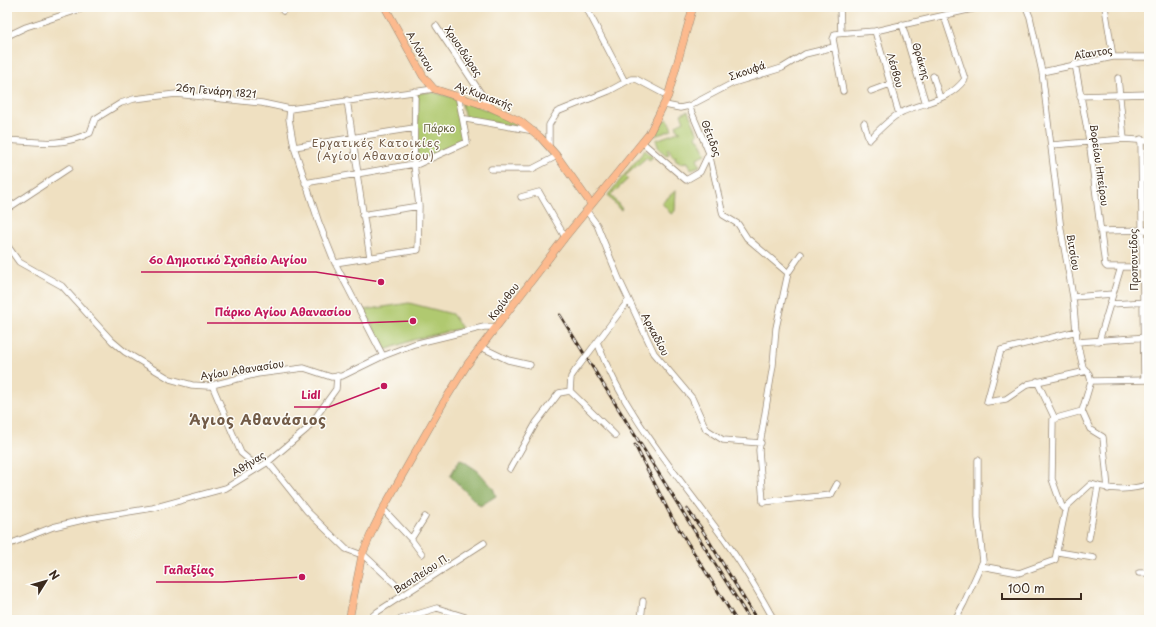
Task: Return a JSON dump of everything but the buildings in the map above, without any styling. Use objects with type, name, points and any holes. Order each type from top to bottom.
[{"type":"main road","name":"Α.Λόντου","points":[[385,7],[428,83]]},
{"type":"main road","name":"Κορίνθου","points":[[349,620],[363,555],[383,509],[452,387],[586,210],[643,143],[665,105],[693,7]]},
{"type":"main road","name":"Αγ.Κυριακής","points":[[428,83],[434,89],[490,106],[511,115],[534,131],[557,156],[591,204]]},
{"type":"street","points":[[7,36],[71,10],[87,7]]},
{"type":"street","points":[[142,8],[150,7]]},
{"type":"street","points":[[586,7],[626,82]]},
{"type":"street","points":[[840,7],[841,33]]},
{"type":"street","points":[[843,91],[833,36],[841,33],[875,31],[981,7]]},
{"type":"street","name":"Βιτσίου","points":[[1026,7],[1030,17],[1042,72],[1052,145],[1061,230],[1073,298],[1077,342],[1083,367],[1088,371],[1091,381]]},
{"type":"street","points":[[1106,7],[1113,57]]},
{"type":"street","points":[[864,123],[869,140],[899,114],[940,98],[957,89],[965,79],[944,16]]},
{"type":"street","name":"Θράκης","points":[[902,24],[926,104]]},
{"type":"street","name":"Χρυσιδώρας","points":[[436,26],[490,106]]},
{"type":"street","name":"Λέσβου","points":[[875,31],[899,114]]},
{"type":"street","name":"Σκουφά","points":[[665,105],[680,108],[689,106],[733,83],[782,68],[805,54],[834,47]]},
{"type":"street","name":"Αΐαντος","points":[[1042,72],[1113,57],[1149,57]]},
{"type":"street","name":"Βορείου Ηπείρου","points":[[1075,64],[1089,140],[1104,263],[1107,267],[1121,267]]},
{"type":"street","points":[[933,76],[940,98]]},
{"type":"street","points":[[548,146],[549,125],[557,112],[609,91],[631,78],[636,79],[668,96]]},
{"type":"street","points":[[1118,78],[1124,139]]},
{"type":"street","points":[[871,92],[890,84]]},
{"type":"street","name":"26η Γενάρη 1821","points":[[7,140],[57,144],[75,140],[90,133],[95,119],[121,103],[134,99],[176,94],[262,103],[290,108],[415,90],[434,89]]},
{"type":"street","points":[[335,263],[418,250],[419,206],[414,165],[415,90]]},
{"type":"street","points":[[1080,96],[1120,93],[1149,94]]},
{"type":"street","points":[[305,183],[414,165],[467,142],[458,96]]},
{"type":"street","points":[[347,100],[362,215],[370,257]]},
{"type":"street","name":"Θέτιδος","points":[[689,106],[709,153],[723,215],[738,224],[746,238],[788,273]]},
{"type":"street","points":[[290,108],[289,119],[294,147],[305,183],[335,263],[383,356]]},
{"type":"street","points":[[466,119],[534,131]]},
{"type":"street","points":[[294,147],[414,128]]},
{"type":"street","points":[[1052,145],[1089,140],[1141,139],[1149,141]]},
{"type":"street","name":"Προποντίδος","points":[[1141,139],[1142,267],[1146,302],[1146,380]]},
{"type":"street","points":[[643,143],[686,180],[700,172],[709,153]]},
{"type":"street","points":[[491,169],[532,169],[557,156]]},
{"type":"street","points":[[7,209],[68,168]]},
{"type":"street","points":[[521,197],[539,192],[565,237]]},
{"type":"street","points":[[362,215],[419,206]]},
{"type":"street","name":"Αρκαδίου","points":[[586,210],[597,225],[628,300],[658,360],[692,398],[706,429],[723,440],[761,443]]},
{"type":"street","points":[[1100,230],[1149,230]]},
{"type":"street","name":"Αγίου Αθανασίου","points":[[7,245],[19,262],[62,286],[112,341],[125,352],[170,379],[192,385],[212,385],[257,374],[304,368],[324,375],[337,376],[348,374],[383,356],[414,344],[484,327],[496,327]]},
{"type":"street","points":[[801,254],[788,273],[776,328],[773,365],[759,450],[763,502],[831,496],[837,484]]},
{"type":"street","points":[[1099,341],[1121,267],[1149,267]]},
{"type":"street","points":[[1073,298],[1113,294]]},
{"type":"street","points":[[615,435],[570,391],[571,377],[628,300]]},
{"type":"street","points":[[1110,304],[1146,302]]},
{"type":"street","points":[[1077,331],[1001,350],[987,402],[1006,399],[1028,384],[1037,381],[1088,371]]},
{"type":"street","points":[[1077,342],[1146,337]]},
{"type":"street","points":[[595,344],[608,371],[630,408],[676,476],[725,541],[774,620]]},
{"type":"street","points":[[481,347],[508,360],[530,365]]},
{"type":"street","name":"Αθήνας","points":[[7,545],[53,527],[91,518],[130,512],[226,488],[268,462],[307,429],[336,389],[337,376]]},
{"type":"street","points":[[1108,489],[1103,437],[1090,429],[1082,411],[1091,381],[1146,380]]},
{"type":"street","points":[[1037,381],[1056,419]]},
{"type":"street","points":[[212,385],[241,453],[258,467]]},
{"type":"street","points":[[510,469],[536,423],[559,393],[570,391]]},
{"type":"street","points":[[1065,510],[1062,506],[1052,479],[1053,419],[1082,411]]},
{"type":"street","points":[[955,620],[981,566],[983,558],[978,518],[978,460]]},
{"type":"street","points":[[268,462],[308,511],[346,549],[363,555],[395,584]]},
{"type":"street","points":[[981,566],[1019,572],[1055,560],[1058,552],[1066,507],[1091,484],[1108,489],[1131,489],[1149,484]]},
{"type":"street","points":[[1089,538],[1098,486]]},
{"type":"street","points":[[383,509],[411,538],[422,554]]},
{"type":"street","points":[[411,538],[425,517]]},
{"type":"street","name":"Βασιλείου Π.","points":[[368,620],[377,612],[484,543]]},
{"type":"street","points":[[1058,552],[1094,558]]},
{"type":"street","points":[[1138,573],[1149,573]]},
{"type":"street","points":[[641,620],[643,601]]},
{"type":"street","points":[[398,620],[437,608],[475,620]]},
{"type":"green space","name":"Πάρκο","points":[[432,92],[455,98],[464,141],[417,161],[418,93]]},
{"type":"green space","points":[[461,100],[515,121],[524,128],[465,118]]},
{"type":"green space","points":[[688,111],[698,134],[696,136],[698,140],[700,140],[706,154],[697,158],[700,166],[691,169],[688,162],[679,163],[678,160],[676,161],[676,156],[673,157],[669,149],[667,150],[669,154],[666,155],[659,149],[656,140],[681,131],[678,131],[676,125],[684,121],[681,114]]},
{"type":"green space","points":[[668,119],[672,130],[655,136],[663,121]]},
{"type":"green space","points":[[645,150],[653,157],[649,160],[647,157],[625,176],[628,179],[611,195],[622,209],[620,210],[608,195]]},
{"type":"green space","points":[[676,190],[675,211],[671,214],[662,203]]},
{"type":"green space","points":[[409,303],[452,314],[462,328],[413,340],[385,350],[364,310]]},
{"type":"green space","points":[[460,459],[478,471],[493,488],[496,496],[480,506],[450,476]]},
{"type":"railway","points":[[560,315],[750,620]]},
{"type":"railway","points":[[635,445],[672,518],[736,620]]},
{"type":"railway","points":[[687,509],[701,528],[757,620]]},
{"type":"place","name":"6ο Δημοτικό Σχολείο Αιγίου","points":[[381,282]]},
{"type":"place","name":"Πάρκο Αγίου Αθανασίου","points":[[413,321]]},
{"type":"place","name":"Lidl","points":[[384,386]]},
{"type":"place","name":"Γαλαξίας","points":[[302,577]]},
{"type":"district","name":"Εργατικές Κατοικίες (Αγίου Αθανασίου)","points":[[376,148]]},
{"type":"district","name":"Άγιος Αθανάσιος","points":[[258,419]]}]
